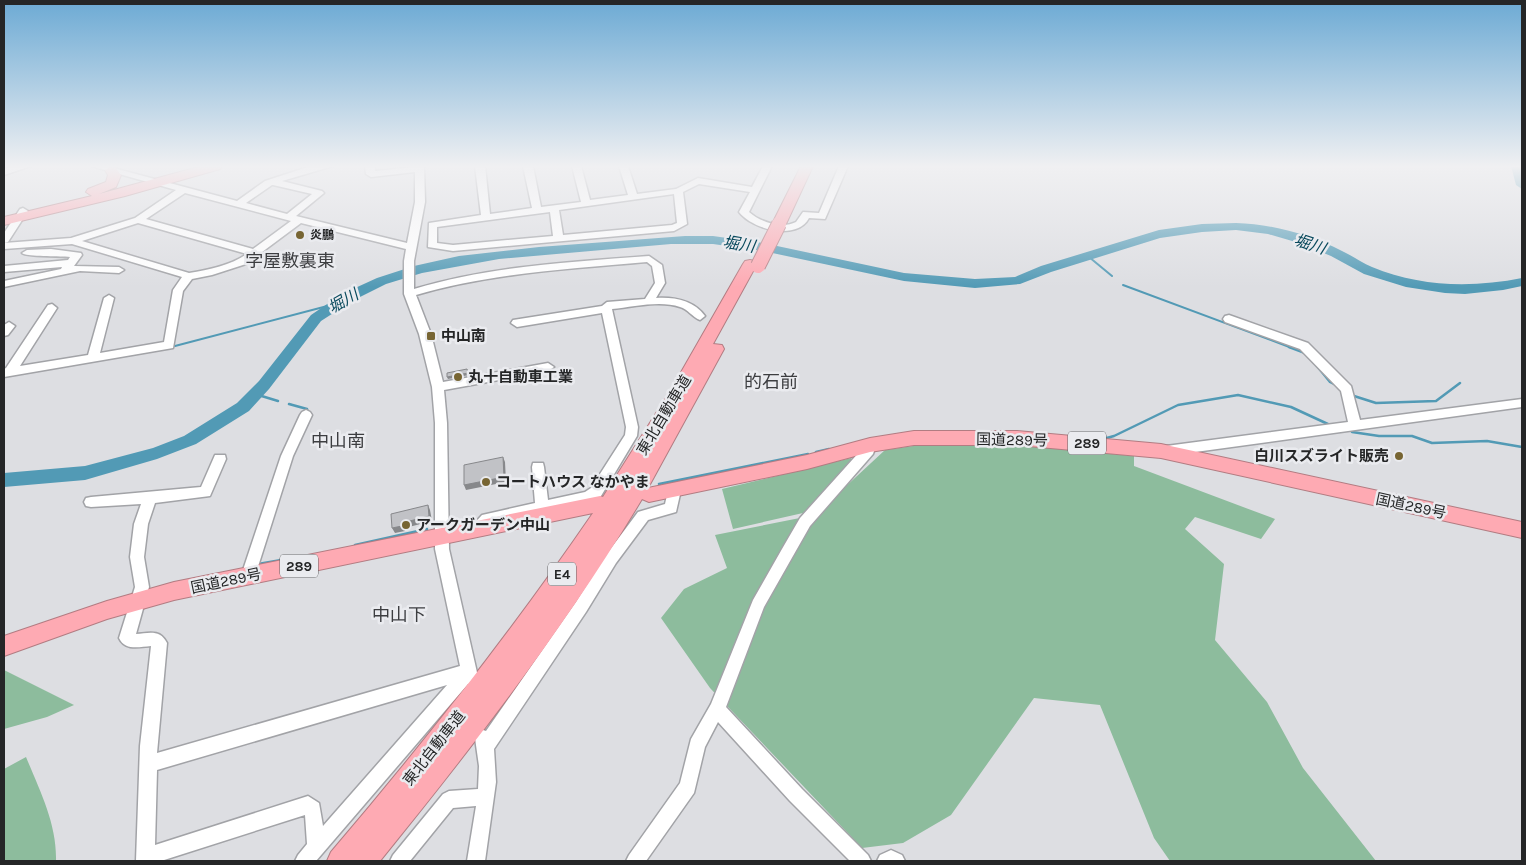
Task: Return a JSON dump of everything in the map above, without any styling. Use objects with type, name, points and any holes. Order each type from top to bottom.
[{"type":"highway","points":[[5,232],[25,212],[43,206]]},
{"type":"highway","points":[[4,215],[48,206]]},
{"type":"highway","name":"東北自動車道","points":[[364,861],[454,752],[514,674],[570,594],[653,465],[690,399],[780,206]]},
{"type":"highway","name":"東北自動車道","points":[[774,223],[784,206]]},
{"type":"highway","name":"東北自動車道","points":[[340,861],[437,745],[552,590],[636,461],[754,265]]},
{"type":"highway","name":"国道289号","points":[[649,495],[816,460],[870,445],[914,438],[1017,438],[1105,444],[1161,452],[1522,530]]},
{"type":"highway","name":"国道289号","points":[[4,646],[139,600],[476,528],[600,504]]},
{"type":"street","points":[[4,246],[72,241],[138,220],[158,206]]},
{"type":"street","points":[[248,206],[412,247]]},
{"type":"street","points":[[72,241],[189,276],[208,273],[242,262],[256,253],[306,206]]},
{"type":"street","points":[[419,206],[408,261],[409,293],[425,334],[438,387],[441,423],[442,549],[469,674]]},
{"type":"street","points":[[485,206],[486,217]]},
{"type":"street","points":[[559,206],[432,225],[432,245],[453,248],[680,226],[682,224],[680,206]]},
{"type":"street","points":[[747,206],[744,212],[746,216],[758,223],[788,227],[798,226],[803,222],[806,214],[822,217],[827,206]]},
{"type":"street","points":[[554,207],[558,237]]},
{"type":"street","points":[[138,220],[256,253]]},
{"type":"street","points":[[29,253],[77,255],[69,266],[8,283],[23,267],[29,253]]},
{"type":"street","points":[[106,269],[124,257]]},
{"type":"street","points":[[409,293],[512,272],[649,259],[657,264],[660,283],[649,300],[644,304],[606,306],[632,427],[631,436],[596,492],[588,497],[487,519],[476,528]]},
{"type":"street","points":[[4,269],[69,266],[119,270]]},
{"type":"street","points":[[7,373],[169,345],[178,290],[189,276]]},
{"type":"street","points":[[93,358],[109,298]]},
{"type":"street","points":[[649,300],[679,302],[688,306],[700,316]]},
{"type":"street","points":[[7,373],[52,308]]},
{"type":"street","points":[[517,323],[607,309]]},
{"type":"street","points":[[1229,319],[1304,346],[1347,389],[1355,426]]},
{"type":"street","points":[[438,387],[548,367]]},
{"type":"street","points":[[1161,452],[1237,440],[1522,403]]},
{"type":"street","points":[[248,576],[287,456],[306,415]]},
{"type":"street","points":[[635,861],[688,787],[697,745],[717,709],[758,604],[805,522],[868,451],[870,445]]},
{"type":"street","points":[[91,502],[205,492],[220,459]]},
{"type":"street","points":[[538,467],[542,507]]},
{"type":"street","points":[[476,861],[486,797],[485,742],[582,607],[611,559],[643,516],[672,508],[674,490]]},
{"type":"street","points":[[150,498],[141,524],[137,557],[142,587],[127,638],[131,641],[156,639],[159,643],[148,746],[145,859],[308,805],[313,809],[316,848]]},
{"type":"street","points":[[149,764],[469,674]]},
{"type":"street","points":[[304,861],[469,674]]},
{"type":"street","points":[[717,709],[796,795],[862,861]]},
{"type":"street","points":[[399,861],[449,800],[486,797]]},
{"type":"street","points":[[886,861],[896,861]]},
{"type":"green space","points":[[927,444],[1004,444],[1134,456],[1134,466],[1275,519],[1261,539],[1195,517],[1185,529],[1224,564],[1215,640],[1267,702],[1303,768],[1376,861],[1170,861],[1154,838],[1100,705],[1034,698],[951,815],[903,843],[862,848],[710,688],[661,618],[684,589],[727,568],[715,535],[815,515],[885,450]]},
{"type":"green space","points":[[851,458],[852,461],[803,513],[733,529],[722,489]]},
{"type":"green space","points":[[4,670],[74,705],[47,717],[4,729]]},
{"type":"green space","points":[[26,757],[51,821],[56,847],[56,861],[4,861],[4,769]]},
{"type":"building","points":[[467,369],[468,373],[447,377],[447,373]]},
{"type":"building","points":[[503,457],[504,477],[464,485],[464,465]]},
{"type":"building","points":[[428,505],[429,516],[402,523],[402,526],[392,528],[391,514]]},
{"type":"waterway","name":"堀川","points":[[4,480],[85,473],[157,453],[190,440],[243,407],[264,385],[316,318],[347,297],[382,281],[419,269],[499,255],[699,239],[763,247],[904,277],[939,282],[975,284],[1011,282],[1024,279],[1046,269],[1159,234],[1202,228],[1236,227],[1268,230],[1304,240],[1336,253],[1369,271],[1406,283],[1465,289],[1503,286],[1522,282]]},
{"type":"waterway","points":[[1089,257],[1112,276]]},
{"type":"waterway","points":[[1123,285],[1292,348]]},
{"type":"waterway","points":[[175,346],[335,304]]},
{"type":"waterway","points":[[1289,347],[1305,353]]},
{"type":"waterway","points":[[1317,366],[1330,382],[1336,385]]},
{"type":"waterway","points":[[1354,396],[1376,403],[1436,401],[1460,383]]},
{"type":"waterway","points":[[255,394],[278,401]]},
{"type":"waterway","points":[[1103,439],[1114,436],[1178,405],[1238,395],[1291,407],[1330,425]]},
{"type":"waterway","points":[[289,404],[307,409],[308,414]]},
{"type":"waterway","points":[[1352,432],[1379,436],[1412,436],[1432,443],[1487,441],[1522,447]]},
{"type":"waterway","points":[[816,452],[829,449]]},
{"type":"waterway","points":[[659,484],[808,454]]},
{"type":"waterway","points":[[355,545],[427,529]]},
{"type":"waterway","points":[[258,562],[258,564],[293,558]]},
{"type":"place","name":"炎鵬","points":[[300,235]]},
{"type":"place","name":"中山南","points":[[431,336]]},
{"type":"place","name":"丸十自動車工業","points":[[458,377]]},
{"type":"place","name":"白川スズライト販売","points":[[1399,456]]},
{"type":"place","name":"コートハウス なかやま","points":[[486,482]]},
{"type":"place","name":"アークガーデン中山","points":[[406,525]]},
{"type":"district","name":"字屋敷裏東","points":[[290,261]]},
{"type":"district","name":"的石前","points":[[771,382]]},
{"type":"district","name":"中山南","points":[[338,441]]},
{"type":"district","name":"中山下","points":[[399,615]]}]
